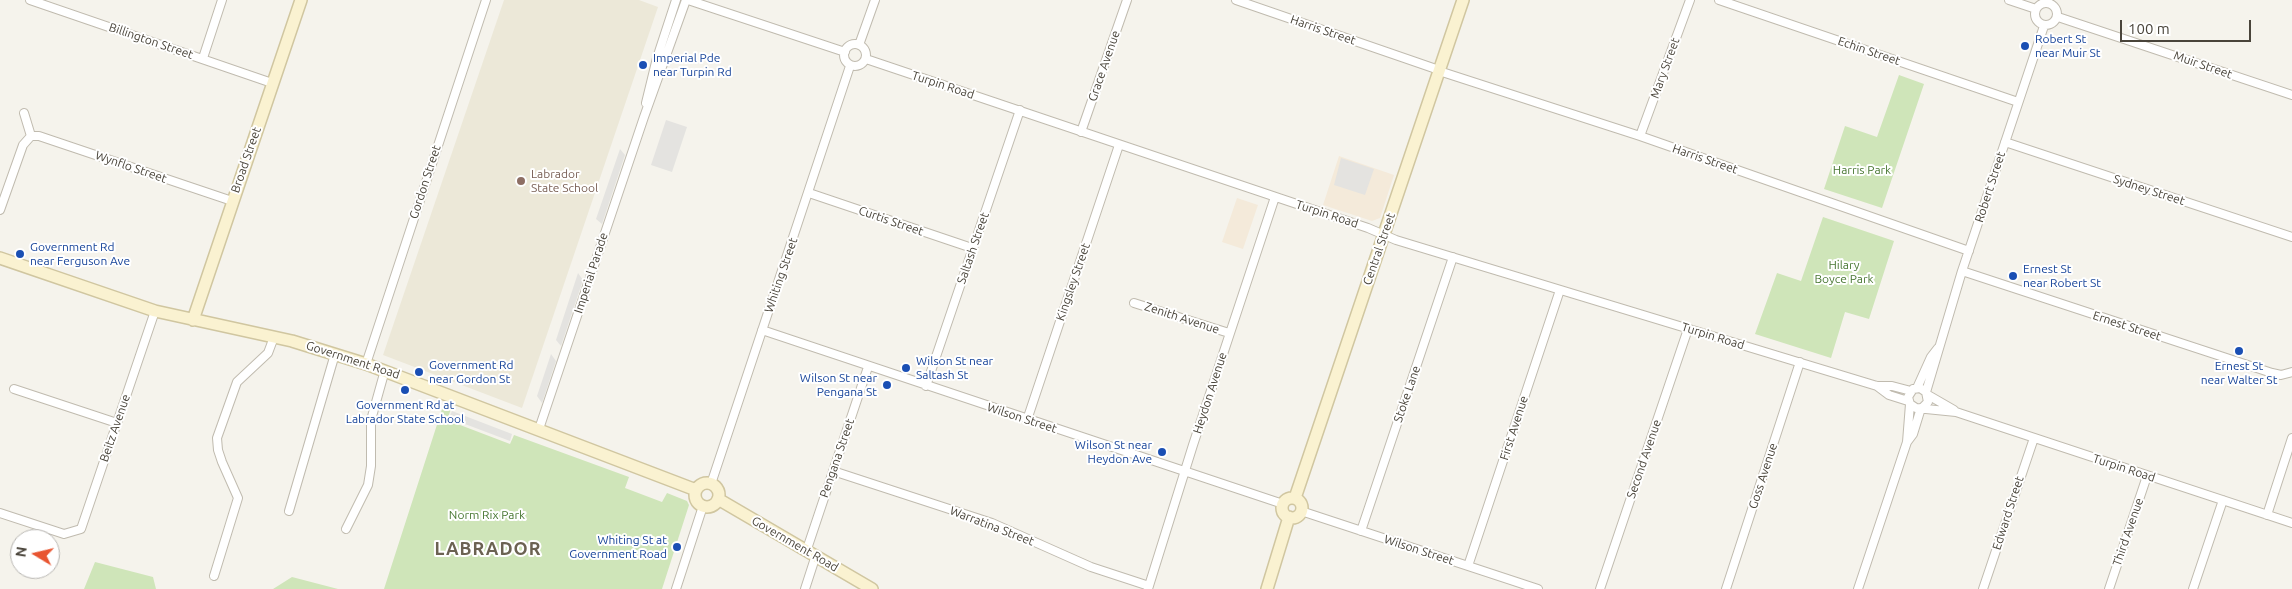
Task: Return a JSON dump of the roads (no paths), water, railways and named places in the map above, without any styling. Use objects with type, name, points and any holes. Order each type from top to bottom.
[{"type":"main road","name":"Broad Street","points":[[193,320],[301,0]]},
{"type":"main road","name":"Central Street","points":[[1295,498],[1463,0]]},
{"type":"main road","name":"Government Road","points":[[0,258],[155,311],[274,337],[385,370],[696,490]]},
{"type":"main road","points":[[702,484],[711,484],[718,490],[718,499],[714,505],[703,506],[696,498],[696,490],[702,484]]},
{"type":"main road","points":[[1295,498],[1301,505],[1301,511],[1295,517],[1289,517],[1282,510],[1282,504],[1286,499],[1295,498]]},
{"type":"main road","name":"Government Road","points":[[718,499],[872,589]]},
{"type":"main road","points":[[1267,589],[1289,517]]},
{"type":"street","name":"Billington Street","points":[[30,0],[272,83]]},
{"type":"street","points":[[203,58],[222,0]]},
{"type":"street","name":"Gordon Street","points":[[366,364],[486,0]]},
{"type":"street","name":"Imperial Parade","points":[[644,117],[657,58],[676,0]]},
{"type":"street","points":[[687,0],[845,52]]},
{"type":"street","name":"Imperial Parade","points":[[539,429],[644,117],[687,0]]},
{"type":"street","points":[[859,45],[875,0]]},
{"type":"street","name":"Grace Avenue","points":[[1081,132],[1126,0]]},
{"type":"street","name":"Harris Street","points":[[1236,0],[1439,71],[1640,136],[1969,251]]},
{"type":"street","name":"Mary Street","points":[[1640,136],[1690,0]]},
{"type":"street","name":"Echin Street","points":[[1719,0],[2018,102]]},
{"type":"street","points":[[2009,0],[2036,10]]},
{"type":"street","points":[[2052,2],[2058,17],[2051,25],[2044,26],[2036,18],[2036,10],[2043,4],[2052,2]]},
{"type":"street","name":"Muir Street","points":[[2058,17],[2292,95]]},
{"type":"street","name":"Robert Street","points":[[1922,408],[1928,402],[1927,393],[1938,359],[1938,348],[2044,26]]},
{"type":"street","points":[[852,44],[859,45],[866,51],[866,59],[860,66],[850,66],[845,60],[845,52],[852,44]]},
{"type":"street","name":"Turpin Road","points":[[866,59],[1384,235],[1877,386],[1914,389],[1927,393],[1956,412]]},
{"type":"street","name":"Whiting Street","points":[[711,484],[850,66]]},
{"type":"street","name":"Saltash Street","points":[[926,386],[1020,110]]},
{"type":"street","points":[[0,210],[23,144],[31,136],[24,113]]},
{"type":"street","name":"Wynflo Street","points":[[31,136],[38,136],[232,201]]},
{"type":"street","name":"Sydney Street","points":[[2005,142],[2292,237]]},
{"type":"street","name":"Kingsley Street","points":[[1027,420],[1119,145]]},
{"type":"street","name":"Curtis Street","points":[[809,193],[972,248]]},
{"type":"street","name":"Heydon Avenue","points":[[1148,588],[1229,333],[1275,197]]},
{"type":"street","name":"Stoke Lane","points":[[1361,531],[1454,257]]},
{"type":"street","name":"Ernest Street","points":[[1962,271],[2272,373],[2292,372]]},
{"type":"street","name":"First Avenue","points":[[1468,566],[1560,290]]},
{"type":"street","name":"Zenith Avenue","points":[[1134,303],[1229,333]]},
{"type":"street","name":"Beitz Avenue","points":[[0,513],[64,534],[81,529],[155,311]]},
{"type":"street","name":"Second Avenue","points":[[1600,589],[1688,329]]},
{"type":"street","name":"Wilson Street","points":[[762,330],[1282,504]]},
{"type":"street","points":[[214,576],[238,498],[220,456],[218,438],[234,387],[241,377],[268,353],[274,337]]},
{"type":"street","name":"Robert Street","points":[[1909,402],[1931,357],[1938,348]]},
{"type":"street","points":[[289,511],[335,354]]},
{"type":"street","name":"Goss Avenue","points":[[1726,589],[1800,362]]},
{"type":"street","name":"Pengana Street","points":[[805,589],[811,552],[833,471],[868,367]]},
{"type":"street","points":[[346,529],[370,480],[371,420],[385,370]]},
{"type":"street","name":"Turpin Road","points":[[1877,386],[1889,395],[1922,408],[1956,412],[2292,522]]},
{"type":"street","points":[[14,388],[117,423]]},
{"type":"street","points":[[1907,442],[1909,402]]},
{"type":"street","points":[[1858,589],[1907,442],[1915,428],[1922,408]]},
{"type":"street","name":"Edward Street","points":[[1983,589],[2034,438]]},
{"type":"street","points":[[2267,514],[2292,438]]},
{"type":"street","name":"Warratina Street","points":[[833,471],[992,523],[1092,567],[1148,588]]},
{"type":"street","name":"Third Avenue","points":[[2108,589],[2147,476]]},
{"type":"street","points":[[2193,589],[2223,500]]},
{"type":"street","points":[[676,589],[703,506]]},
{"type":"street","name":"Wilson Street","points":[[1301,511],[1538,589]]},
{"type":"place","name":"Robert St near Muir St","points":[[2025,46]]},
{"type":"place","name":"Imperial Pde near Turpin Rd","points":[[643,65]]},
{"type":"place","name":"Labrador State School","points":[[521,181]]},
{"type":"place","name":"Government Rd near Ferguson Ave","points":[[20,254]]},
{"type":"place","name":"Ernest St near Robert St","points":[[2013,276]]},
{"type":"place","name":"Ernest St near Walter St","points":[[2239,351]]},
{"type":"place","name":"Wilson St near Saltash St","points":[[906,368]]},
{"type":"place","name":"Government Rd near Gordon St","points":[[419,372]]},
{"type":"place","name":"Wilson St near Pengana St","points":[[887,385]]},
{"type":"place","name":"Government Rd at Labrador State School","points":[[405,390]]},
{"type":"place","name":"Wilson St near Heydon Ave","points":[[1162,452]]},
{"type":"place","name":"Whiting St at Government Road","points":[[677,547]]},
{"type":"district","name":"LABRADOR","points":[[488,549]]},
{"type":"park label","name":"Harris Park","points":[[1862,170]]},
{"type":"park label","name":"Hilary Boyce Park","points":[[1844,272]]},
{"type":"park label","name":"Norm Rix Park","points":[[487,515]]}]
